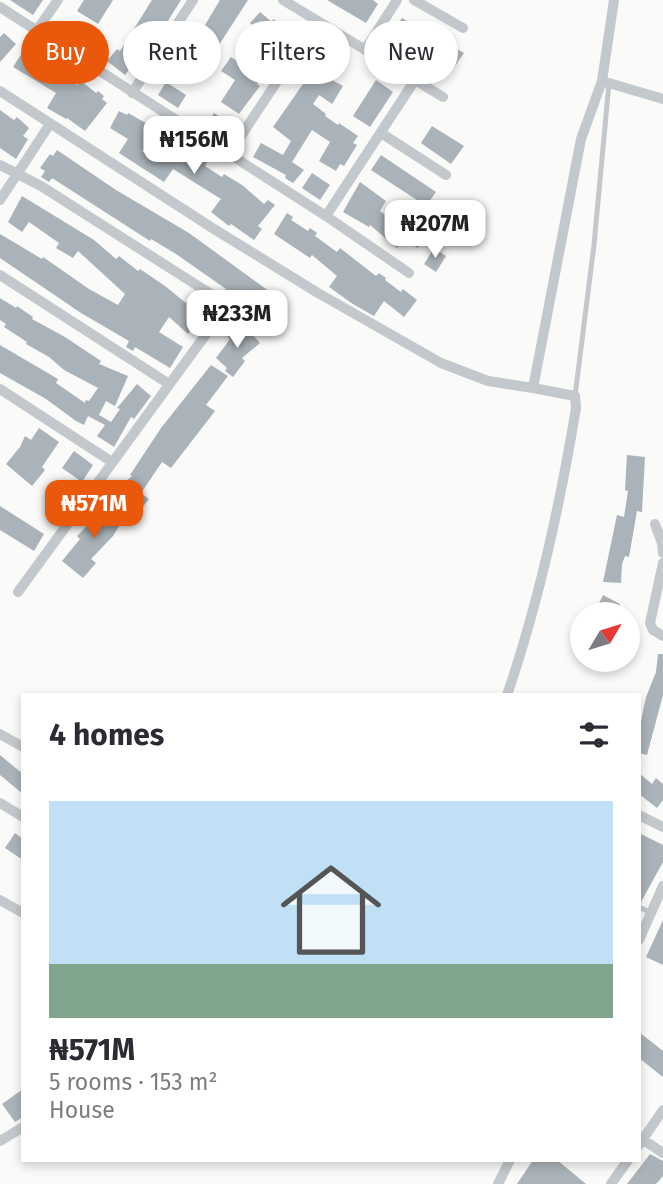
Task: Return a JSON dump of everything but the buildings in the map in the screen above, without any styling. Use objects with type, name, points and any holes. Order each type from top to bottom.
[{"type":"street","points":[[43,21],[58,0]]},
{"type":"street","points":[[132,93],[192,0]]},
{"type":"street","points":[[283,0],[317,21]]},
{"type":"street","points":[[384,21],[397,0]]},
{"type":"street","points":[[414,0],[463,28]]},
{"type":"street","points":[[533,388],[581,139],[606,82],[614,0]]},
{"type":"street","points":[[0,7],[23,21]]},
{"type":"street","points":[[109,78],[326,216],[409,273]]},
{"type":"street","points":[[606,82],[663,99]]},
{"type":"street","points":[[229,154],[275,84]]},
{"type":"street","points":[[326,216],[412,84]]},
{"type":"street","points":[[422,84],[443,97]]},
{"type":"street","points":[[0,91],[295,279],[441,363],[488,381],[575,396],[576,408],[564,480],[531,620],[508,693]]},
{"type":"street","points":[[0,200],[50,124]]},
{"type":"street","points":[[381,133],[446,175]]},
{"type":"street","points":[[0,165],[41,186],[222,303],[220,316],[18,592]]},
{"type":"street","points":[[0,275],[169,384]]},
{"type":"street","points":[[0,389],[112,462]]},
{"type":"street","points":[[655,524],[663,553]]},
{"type":"street","points":[[663,563],[650,623],[653,630],[663,636]]},
{"type":"street","points":[[0,734],[21,746]]},
{"type":"street","points":[[0,803],[21,816]]},
{"type":"street","points":[[641,817],[663,827]]},
{"type":"street","points":[[641,936],[663,886]]},
{"type":"street","points":[[0,900],[21,912]]},
{"type":"street","points":[[641,1140],[663,1110]]},
{"type":"street","points":[[0,1141],[21,1128]]},
{"type":"street","points":[[641,1142],[663,1153]]},
{"type":"street","points":[[498,1184],[509,1162]]},
{"type":"street","points":[[611,1184],[627,1162]]},
{"type":"lane","points":[[575,396],[594,245],[606,82]]},
{"type":"lane","points":[[641,908],[651,913]]}]
